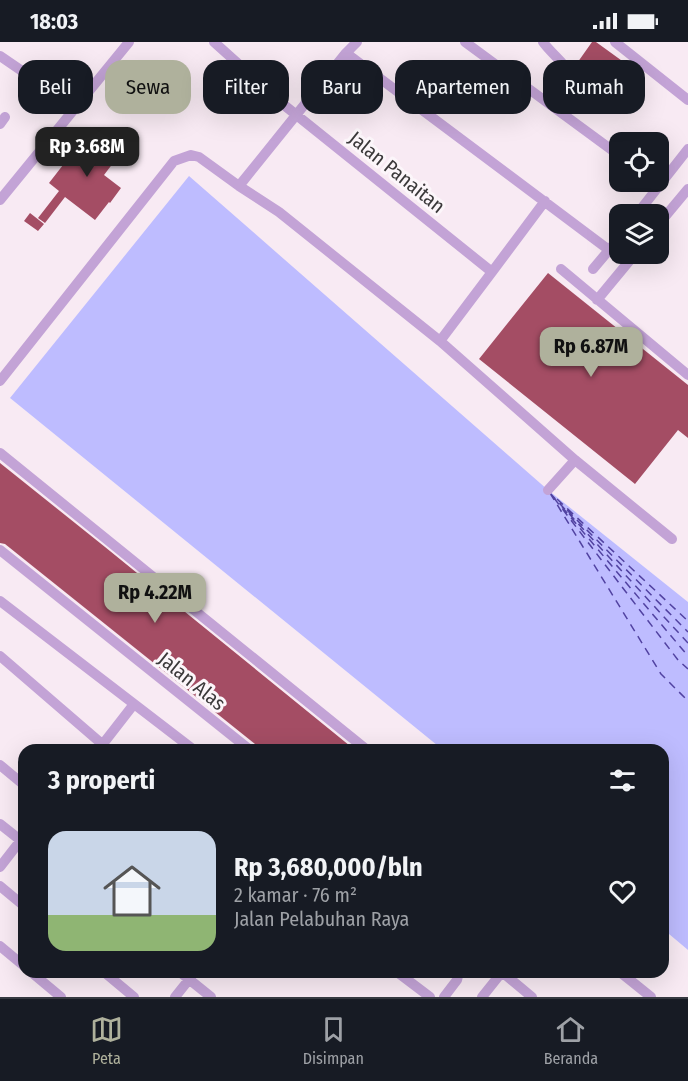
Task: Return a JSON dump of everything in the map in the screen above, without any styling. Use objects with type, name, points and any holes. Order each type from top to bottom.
[{"type":"street","points":[[93,87],[129,42]]},
{"type":"street","name":"Jalan Panaitan","points":[[214,42],[298,115],[492,272]]},
{"type":"street","points":[[239,186],[357,42]]},
{"type":"street","points":[[465,42],[543,99]]},
{"type":"street","points":[[543,42],[558,60]]},
{"type":"street","points":[[615,42],[688,100]]},
{"type":"street","points":[[346,53],[609,250],[593,269]]},
{"type":"street","points":[[0,56],[18,68]]},
{"type":"street","points":[[0,199],[71,114]]},
{"type":"street","points":[[564,114],[609,148]]},
{"type":"street","points":[[669,170],[688,149]]},
{"type":"street","points":[[0,381],[174,161],[191,155],[199,157],[279,212],[440,341],[575,460],[672,538]]},
{"type":"street","points":[[669,212],[688,189]]},
{"type":"street","points":[[440,341],[545,201]]},
{"type":"street","points":[[597,300],[627,264]]},
{"type":"street","points":[[561,269],[688,375]]},
{"type":"street","points":[[0,453],[361,744]]},
{"type":"street","points":[[548,490],[575,460]]},
{"type":"street","name":"Jalan Alas","points":[[0,550],[242,744]]},
{"type":"street","points":[[0,601],[186,744]]},
{"type":"street","points":[[0,656],[99,744]]},
{"type":"street","points":[[107,744],[134,704]]},
{"type":"street","points":[[0,765],[18,780]]},
{"type":"street","points":[[0,824],[18,837]]},
{"type":"street","points":[[0,867],[18,846]]},
{"type":"street","points":[[0,886],[18,901]]},
{"type":"street","points":[[0,946],[18,961]]},
{"type":"street","points":[[38,978],[62,997]]},
{"type":"street","points":[[111,978],[134,997]]},
{"type":"street","points":[[175,997],[190,978]]},
{"type":"street","points":[[194,978],[211,997]]},
{"type":"street","points":[[405,978],[430,997]]},
{"type":"street","points":[[444,997],[458,978]]},
{"type":"street","points":[[482,997],[497,978]]},
{"type":"street","points":[[509,978],[532,997]]},
{"type":"street","points":[[627,978],[651,997]]},
{"type":"shaded area","points":[[0,42],[688,42],[688,602],[548,490],[10,398],[436,744],[18,744],[18,978],[669,978],[669,934],[688,950],[688,997],[0,997]]},
{"type":"water","points":[[189,176],[548,490],[688,602],[688,950],[669,934],[669,744],[436,744],[10,398]]},
{"type":"building","points":[[592,42],[596,42],[621,60],[579,60]]},
{"type":"building","points":[[112,131],[120,136],[118,140],[126,146],[104,175],[121,188],[110,203],[95,220],[65,197],[45,223],[38,218],[59,191],[49,183],[63,165],[65,166],[87,137],[100,147]]},
{"type":"building","points":[[30,213],[44,224],[38,231],[24,221]]},
{"type":"building","points":[[548,273],[688,385],[688,438],[678,430],[635,484],[479,359]]},
{"type":"building","points":[[0,463],[348,744],[255,744],[5,544],[0,543]]},
{"type":"ferry route","points":[[550,493],[661,674],[688,701]]},
{"type":"ferry route","points":[[550,493],[688,643]]},
{"type":"ferry route","points":[[554,498],[678,660],[688,669]]},
{"type":"ferry route","points":[[557,499],[688,621]]},
{"type":"ferry route","points":[[562,507],[688,656]]},
{"type":"ferry route","points":[[567,510],[688,632]]}]
